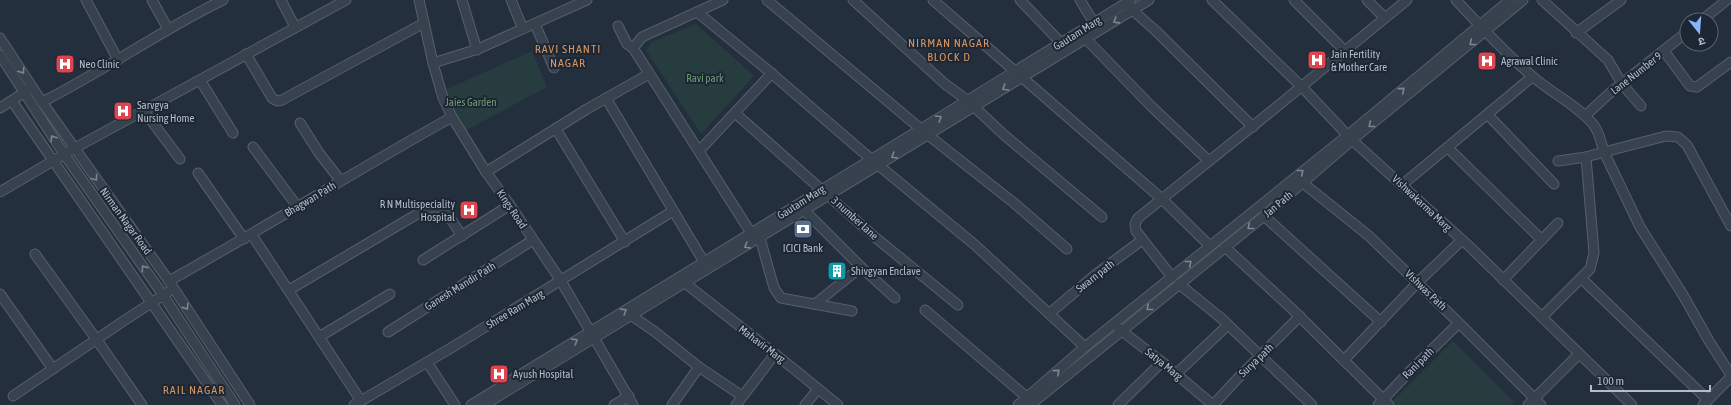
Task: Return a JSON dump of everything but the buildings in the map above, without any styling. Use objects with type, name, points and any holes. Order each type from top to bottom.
[{"type":"street","points":[[86,0],[118,60]]},
{"type":"street","points":[[152,0],[168,29]]},
{"type":"street","points":[[42,102],[221,0]]},
{"type":"street","points":[[281,0],[296,27]]},
{"type":"street","points":[[0,192],[74,148],[346,0]]},
{"type":"street","name":"Kings Road","points":[[419,0],[433,63],[443,98],[452,117],[486,172],[561,281],[634,405]]},
{"type":"street","points":[[462,0],[477,50]]},
{"type":"street","points":[[511,0],[523,29]]},
{"type":"street","points":[[433,63],[477,50],[535,24],[570,4],[587,0]]},
{"type":"street","points":[[633,48],[642,37],[723,0]]},
{"type":"street","points":[[767,0],[925,132],[1014,203],[1067,249]]},
{"type":"street","points":[[853,0],[945,84],[1102,217]]},
{"type":"street","points":[[933,0],[1162,199],[1210,246]]},
{"type":"street","points":[[1020,0],[1067,50]]},
{"type":"street","points":[[1080,0],[1094,23]]},
{"type":"street","points":[[1018,75],[1067,50],[1149,0]]},
{"type":"street","name":"Vishwakarma Marg","points":[[1212,0],[1302,87],[1350,137],[1462,240],[1632,405]]},
{"type":"street","points":[[1294,0],[1345,51]]},
{"type":"street","points":[[1367,0],[1385,18]]},
{"type":"street","points":[[1172,277],[1136,231],[1134,224],[1138,218],[1253,127],[1407,0]]},
{"type":"street","points":[[1456,0],[1532,77],[1585,116],[1594,125],[1599,135],[1604,152],[1640,226],[1731,376],[1705,403],[1581,278]]},
{"type":"street","name":"Jan Path","points":[[1483,28],[1510,0]]},
{"type":"street","name":"Jan Path","points":[[1032,402],[1085,347],[1210,246],[1350,137],[1483,28],[1524,0]]},
{"type":"street","points":[[1542,0],[1608,60],[1622,84],[1641,106]]},
{"type":"street","points":[[1576,32],[1621,0]]},
{"type":"street","points":[[1712,12],[1727,0]]},
{"type":"street","points":[[1129,2],[1132,11],[1156,31],[1253,127]]},
{"type":"street","name":"Gautam Marg","points":[[471,405],[593,334],[751,233],[825,192],[925,132],[1018,75],[1061,43],[1129,2]]},
{"type":"street","points":[[697,12],[772,73],[875,162],[975,244],[1085,347]]},
{"type":"street","points":[[246,54],[272,98],[277,101],[282,100],[424,23]]},
{"type":"street","points":[[535,24],[554,68]]},
{"type":"street","points":[[618,26],[627,44],[633,48],[751,233]]},
{"type":"street","name":"Nirman Nagar Road","points":[[0,38],[74,148],[172,285],[250,405]]},
{"type":"street","points":[[1086,39],[1152,107],[1209,161]]},
{"type":"street","name":"Lane Number 9","points":[[1585,116],[1679,39]]},
{"type":"street","points":[[1664,51],[1690,86],[1696,87],[1731,62]]},
{"type":"street","name":"Nirman Nagar Road","points":[[0,55],[64,154],[163,295],[235,405]]},
{"type":"street","points":[[699,151],[772,73]]},
{"type":"street","points":[[486,172],[606,98],[649,74]]},
{"type":"street","points":[[1402,185],[1532,77]]},
{"type":"street","points":[[200,80],[233,134]]},
{"type":"street","points":[[0,108],[32,87]]},
{"type":"street","points":[[606,98],[704,262]]},
{"type":"street","points":[[12,100],[222,405]]},
{"type":"street","points":[[144,111],[180,159]]},
{"type":"street","name":"3 number lane","points":[[734,113],[876,238],[958,305]]},
{"type":"street","points":[[1488,115],[1554,184]]},
{"type":"street","name":"Bhagwan Path","points":[[13,396],[152,303],[163,295],[172,285],[340,180],[452,117]]},
{"type":"street","points":[[300,123],[319,153],[340,180]]},
{"type":"street","points":[[556,129],[625,242]]},
{"type":"street","points":[[1558,161],[1586,157],[1666,136],[1678,136],[1687,145],[1731,226]]},
{"type":"street","name":"Jan Path","points":[[1018,405],[1032,402],[1264,216],[1303,183],[1350,137]]},
{"type":"street","points":[[253,147],[297,206]]},
{"type":"street","points":[[1448,148],[1542,240]]},
{"type":"street","points":[[1542,318],[1590,268],[1594,253],[1586,157]]},
{"type":"street","points":[[198,173],[289,290],[358,403]]},
{"type":"street","points":[[72,189],[83,182]]},
{"type":"street","name":"Vishwas Path","points":[[1303,183],[1369,236],[1459,323],[1531,402],[1541,405]]},
{"type":"street","points":[[484,405],[593,334],[632,316],[760,238],[804,210],[825,192]]},
{"type":"street","points":[[85,207],[96,200]]},
{"type":"street","points":[[423,260],[510,205]]},
{"type":"street","points":[[289,290],[424,210],[433,207],[440,208],[446,213],[462,236]]},
{"type":"street","points":[[804,210],[861,267],[895,298]]},
{"type":"street","name":"Shree Ram Marg","points":[[358,403],[625,242],[673,211]]},
{"type":"street","points":[[1264,216],[1381,322]]},
{"type":"street","points":[[1503,280],[1558,223]]},
{"type":"street","points":[[760,238],[776,292],[785,299],[852,311]]},
{"type":"street","name":"Ganesh Mandir Path","points":[[388,332],[533,240]]},
{"type":"street","name":"Swarn path","points":[[1050,313],[1095,275],[1142,240]]},
{"type":"street","points":[[1344,360],[1418,282],[1462,240]]},
{"type":"street","points":[[1225,247],[1300,316],[1344,360],[1383,403]]},
{"type":"street","points":[[35,254],[142,405]]},
{"type":"street","points":[[815,304],[861,267]]},
{"type":"street","name":"Mahavir Marg","points":[[685,283],[838,405]]},
{"type":"street","points":[[1179,284],[1261,356],[1312,405]]},
{"type":"street","points":[[0,294],[53,369]]},
{"type":"street","points":[[319,337],[390,294]]},
{"type":"street","points":[[925,310],[1032,402]]},
{"type":"street","points":[[632,316],[742,396]]},
{"type":"street","name":"Surya path","points":[[1211,404],[1300,316]]},
{"type":"street","name":"Rani path","points":[[1383,403],[1408,372],[1459,323]]},
{"type":"street","name":"Satya Marg","points":[[1114,324],[1162,362],[1211,404]]},
{"type":"street","points":[[1176,374],[1228,326]]},
{"type":"street","points":[[189,356],[198,350]]},
{"type":"street","points":[[736,405],[775,354]]},
{"type":"street","points":[[1531,402],[1579,354]]},
{"type":"street","points":[[428,362],[455,405]]},
{"type":"street","points":[[1118,405],[1162,362]]},
{"type":"street","points":[[672,405],[699,366]]},
{"type":"street","points":[[208,384],[217,378]]},
{"type":"street","points":[[805,405],[818,389]]},
{"type":"street","points":[[614,405],[629,396]]},
{"type":"green space","name":"Ravi park","points":[[696,24],[754,76],[701,134],[646,50],[652,42]]},
{"type":"green space","name":"Jaies Garden","points":[[532,51],[547,87],[457,135],[445,90]]},
{"type":"green space","points":[[1453,341],[1514,402],[1511,405],[1393,405],[1391,403]]},
{"type":"place","name":"Jain Fertility & Mother Care","points":[[1317,60]]},
{"type":"place","name":"Agrawal Clinic","points":[[1487,61]]},
{"type":"place","name":"Neo Clinic","points":[[65,64]]},
{"type":"place","name":"Sarvgya Nursing Home","points":[[123,111]]},
{"type":"place","name":"R N Multispeciality Hospital","points":[[469,210]]},
{"type":"place","name":"ICICI Bank","points":[[803,229]]},
{"type":"place","name":"Shivgyan Enclave","points":[[837,271]]},
{"type":"place","name":"Ayush Hospital","points":[[499,374]]},
{"type":"district","name":"NIRMAN NAGAR BLOCK D","points":[[949,50]]},
{"type":"district","name":"RAVI SHANTI NAGAR","points":[[568,56]]},
{"type":"district","name":"RAIL NAGAR","points":[[194,390]]}]
